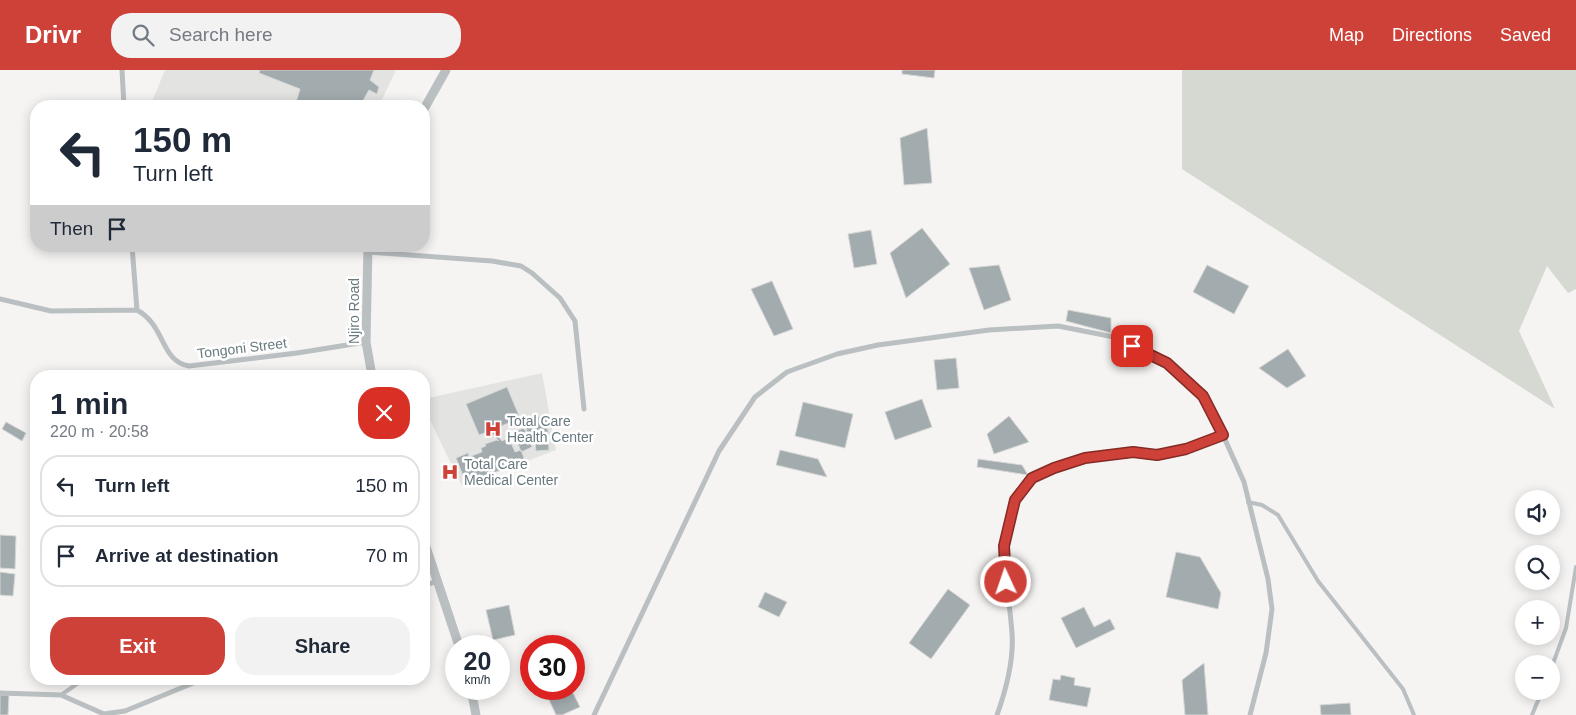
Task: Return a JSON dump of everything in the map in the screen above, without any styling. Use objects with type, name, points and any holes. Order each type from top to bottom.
[{"type":"street","points":[[122,70],[124,100]]},
{"type":"street","points":[[429,100],[446,70]]},
{"type":"street","points":[[0,298],[51,311],[137,310],[132,252]]},
{"type":"street","name":"Njiro Road","points":[[368,252],[366,342],[371,370]]},
{"type":"street","points":[[399,252],[492,261],[520,266],[532,273],[560,298],[575,321],[584,409]]},
{"type":"street","name":"Tongoni Street","points":[[137,310],[146,315],[156,327],[173,360],[189,366],[297,353],[366,342]]},
{"type":"street","points":[[594,715],[719,451],[755,397],[786,372],[837,354],[878,346],[989,330],[1058,326],[1114,337],[1167,363],[1203,396],[1223,435],[1244,482],[1268,579],[1272,609],[1266,653],[1250,715]]},
{"type":"street","points":[[997,715],[1008,682],[1012,635],[1007,600],[1004,546],[1015,500],[1032,478],[1054,468],[1085,458],[1133,452],[1157,455],[1186,449],[1223,435]]},
{"type":"street","points":[[430,558],[456,635]]},
{"type":"street","points":[[430,583],[438,580]]},
{"type":"street","points":[[0,693],[61,696],[104,714],[125,711],[188,685]]},
{"type":"street","points":[[473,700],[476,715]]},
{"type":"lane","points":[[1248,502],[1262,505],[1278,515],[1318,582],[1403,689],[1414,715]]},
{"type":"lane","points":[[1556,655],[1566,628],[1576,567]]},
{"type":"lane","points":[[61,696],[76,685]]},
{"type":"lane","points":[[1532,715],[1538,700]]},
{"type":"shaded area","points":[[165,70],[396,70],[382,100],[152,100]]},
{"type":"shaded area","points":[[1182,70],[1576,70],[1576,289],[1568,293],[1547,266],[1519,331],[1555,409],[1182,169]]},
{"type":"shaded area","name":"Total Care Health Center","points":[[542,373],[556,450],[462,486],[430,420],[430,398]]},
{"type":"building","points":[[260,70],[374,70],[370,80],[379,87],[377,94],[369,90],[363,100],[297,100],[300,89],[259,73]]},
{"type":"building","points":[[902,70],[935,70],[934,78],[902,74]]},
{"type":"building","points":[[927,128],[932,183],[904,185],[900,138]]},
{"type":"building","points":[[922,228],[950,264],[906,298],[890,253]]},
{"type":"building","points":[[871,230],[877,264],[854,268],[848,234]]},
{"type":"building","points":[[999,265],[1011,300],[984,310],[969,268]]},
{"type":"building","points":[[1207,265],[1249,286],[1234,314],[1193,292]]},
{"type":"building","points":[[772,281],[793,329],[774,336],[751,289]]},
{"type":"building","points":[[1068,310],[1111,318],[1111,333],[1066,321]]},
{"type":"building","points":[[1288,349],[1306,376],[1287,388],[1259,368]]},
{"type":"building","points":[[956,358],[959,388],[937,390],[934,360]]},
{"type":"building","points":[[507,387],[520,418],[492,430],[502,441],[509,438],[515,452],[521,450],[525,461],[466,483],[456,458],[468,453],[469,457],[482,452],[481,448],[486,446],[485,444],[499,441],[490,431],[479,435],[466,404]]},
{"type":"building","points":[[922,399],[932,427],[895,440],[885,412]]},
{"type":"building","points":[[803,402],[853,414],[845,448],[795,436]]},
{"type":"building","points":[[547,416],[549,450],[536,451],[534,433],[527,433],[526,422],[534,421],[533,417]]},
{"type":"building","points":[[1009,416],[1029,442],[994,454],[987,434]]},
{"type":"building","points":[[6,422],[26,433],[22,441],[2,429]]},
{"type":"building","points":[[524,428],[532,447],[521,452],[514,432]]},
{"type":"building","points":[[780,450],[818,459],[827,477],[776,465]]},
{"type":"building","points":[[978,459],[1022,465],[1028,475],[977,467]]},
{"type":"building","points":[[0,535],[16,536],[15,569],[0,568]]},
{"type":"building","points":[[1176,552],[1200,557],[1221,593],[1218,609],[1166,597]]},
{"type":"building","points":[[0,572],[15,574],[13,596],[0,595]]},
{"type":"building","points":[[948,589],[970,605],[931,659],[909,643]]},
{"type":"building","points":[[765,592],[787,602],[779,617],[758,607]]},
{"type":"building","points":[[509,605],[515,635],[492,635],[486,610]]},
{"type":"building","points":[[1084,607],[1094,627],[1110,619],[1115,629],[1076,648],[1061,618]]},
{"type":"building","points":[[1204,663],[1208,715],[1185,715],[1182,680]]},
{"type":"building","points":[[1061,675],[1075,678],[1074,685],[1091,688],[1087,707],[1049,700],[1053,679],[1060,680]]},
{"type":"building","points":[[0,695],[9,695],[8,715],[0,715]]},
{"type":"building","points":[[549,700],[576,700],[580,707],[562,715],[556,715]]},
{"type":"building","points":[[1350,703],[1351,715],[1321,715],[1320,705]]},
{"type":"place","name":"Total Care Health Center","points":[[493,429]]},
{"type":"place","name":"Total Care Medical Center","points":[[450,472]]},
{"type":"route","points":[[1006,582],[1004,546],[1015,500],[1032,478],[1054,468],[1085,458],[1133,452],[1157,455],[1186,449],[1223,435],[1203,396],[1167,363],[1132,346]]}]
